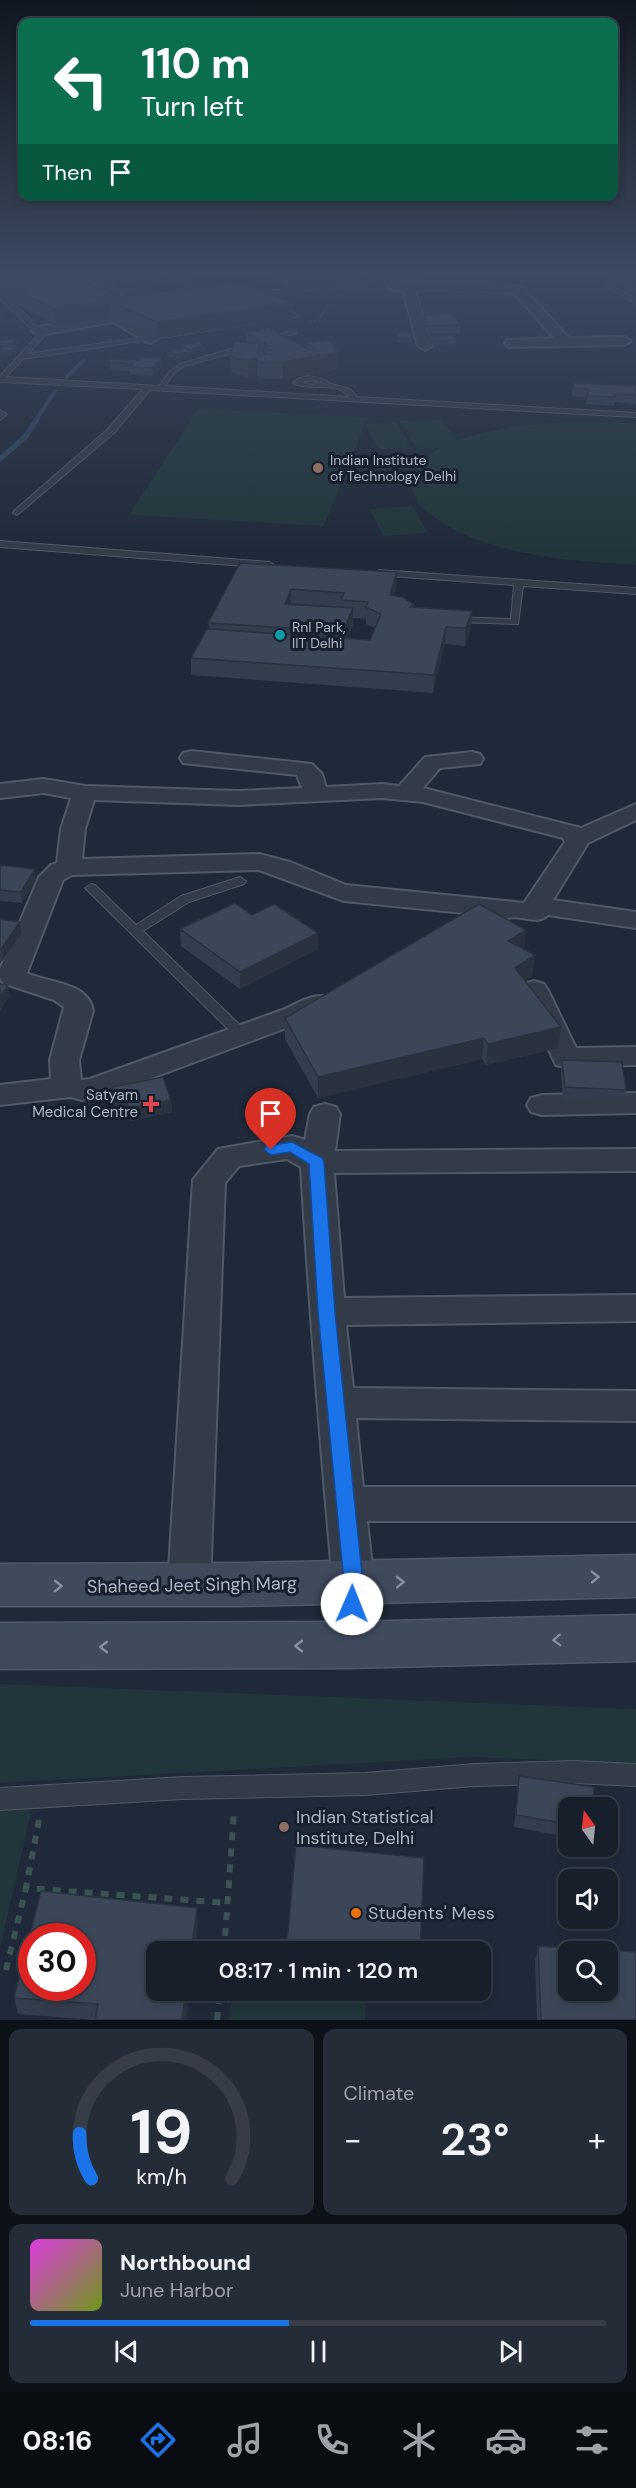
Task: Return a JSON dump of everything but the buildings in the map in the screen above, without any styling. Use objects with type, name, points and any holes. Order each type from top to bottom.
[{"type":"main road","name":"Shaheed Jeet Singh Marg","points":[[0,1585],[353,1583],[636,1576]]},
{"type":"main road","points":[[0,1646],[348,1646],[636,1638]]},
{"type":"street","points":[[191,758],[304,769],[310,774],[316,794]]},
{"type":"street","points":[[405,793],[433,762],[472,759]]},
{"type":"street","points":[[0,790],[44,786],[85,793],[238,798],[382,791],[423,795],[572,833],[578,839]]},
{"type":"street","points":[[69,867],[70,836],[75,814],[85,793]]},
{"type":"street","points":[[70,1088],[64,1080],[64,1066],[79,1011],[78,1004],[66,994],[23,983],[13,977],[13,971],[52,877],[60,870],[69,867],[259,862],[276,864],[331,890],[344,893],[537,912],[536,904],[578,839],[636,811]]},
{"type":"street","points":[[536,904],[636,920]]},
{"type":"street","points":[[443,940],[506,908]]},
{"type":"street","points":[[534,990],[566,1059],[636,1056]]},
{"type":"street","points":[[0,1095],[70,1088],[81,1090],[95,1088],[296,1016],[338,994]]},
{"type":"street","points":[[542,1105],[636,1103]]},
{"type":"street","points":[[325,1114],[316,1162],[327,1312],[353,1583],[348,1646]]},
{"type":"street","points":[[189,1585],[209,1180],[229,1157],[292,1147],[316,1162],[636,1160]]},
{"type":"street","points":[[327,1312],[636,1308]]},
{"type":"street","points":[[336,1403],[636,1406]]},
{"type":"street","points":[[346,1504],[636,1504]]},
{"type":"lane","points":[[0,379],[9,367]]},
{"type":"lane","points":[[160,388],[172,372],[179,367]]},
{"type":"lane","points":[[0,379],[636,415]]},
{"type":"lane","points":[[325,384],[348,390],[354,398]]},
{"type":"lane","points":[[17,513],[111,431],[148,388]]},
{"type":"lane","points":[[0,412],[3,414],[0,418]]},
{"type":"lane","points":[[0,544],[281,566]]},
{"type":"lane","points":[[364,572],[636,591]]},
{"type":"lane","points":[[439,618],[515,622],[519,583]]},
{"type":"lane","points":[[135,931],[185,899],[240,881]]},
{"type":"lane","points":[[91,888],[241,1034]]},
{"type":"lane","points":[[0,1799],[183,1788],[354,1784],[508,1774],[574,1772],[636,1775]]},
{"type":"path","points":[[225,1941],[236,1787]]},
{"type":"path","points":[[6,1970],[26,1888],[44,1796]]},
{"type":"path","points":[[26,1888],[228,1903]]},
{"type":"path","points":[[217,2020],[219,2001]]},
{"type":"green space","points":[[198,409],[367,417],[366,424],[397,422],[411,448],[378,449],[365,424],[324,526],[129,515]]},
{"type":"green space","points":[[441,419],[457,440],[501,429],[546,423],[636,424],[636,565],[553,558],[523,552],[467,536],[443,523],[420,505],[410,483],[420,461],[440,448],[418,449],[399,421]]},
{"type":"green space","points":[[412,506],[428,533],[384,536],[369,509]]},
{"type":"green space","points":[[0,1684],[636,1709],[636,1763],[468,1757],[0,1783]]},
{"type":"green space","points":[[32,1808],[0,1948],[0,1810]]},
{"type":"green space","points":[[232,2001],[366,2001],[365,2020],[229,2020]]},
{"type":"waterway","points":[[67,377],[77,367]]},
{"type":"waterway","points":[[36,420],[55,391]]},
{"type":"waterway","points":[[0,459],[25,437],[37,419]]},
{"type":"place","name":"Indian Institute of Technology Delhi","points":[[318,468]]},
{"type":"place","name":"RnI Park, IIT Delhi","points":[[280,635]]},
{"type":"place","name":"Satyam Medical Centre","points":[[151,1104]]},
{"type":"place","name":"Indian Statistical Institute, Delhi","points":[[284,1827]]},
{"type":"place","name":"Students' Mess","points":[[356,1913]]},
{"type":"route","points":[[271,1150],[292,1147],[316,1162],[327,1312],[353,1583],[352,1604]]}]
